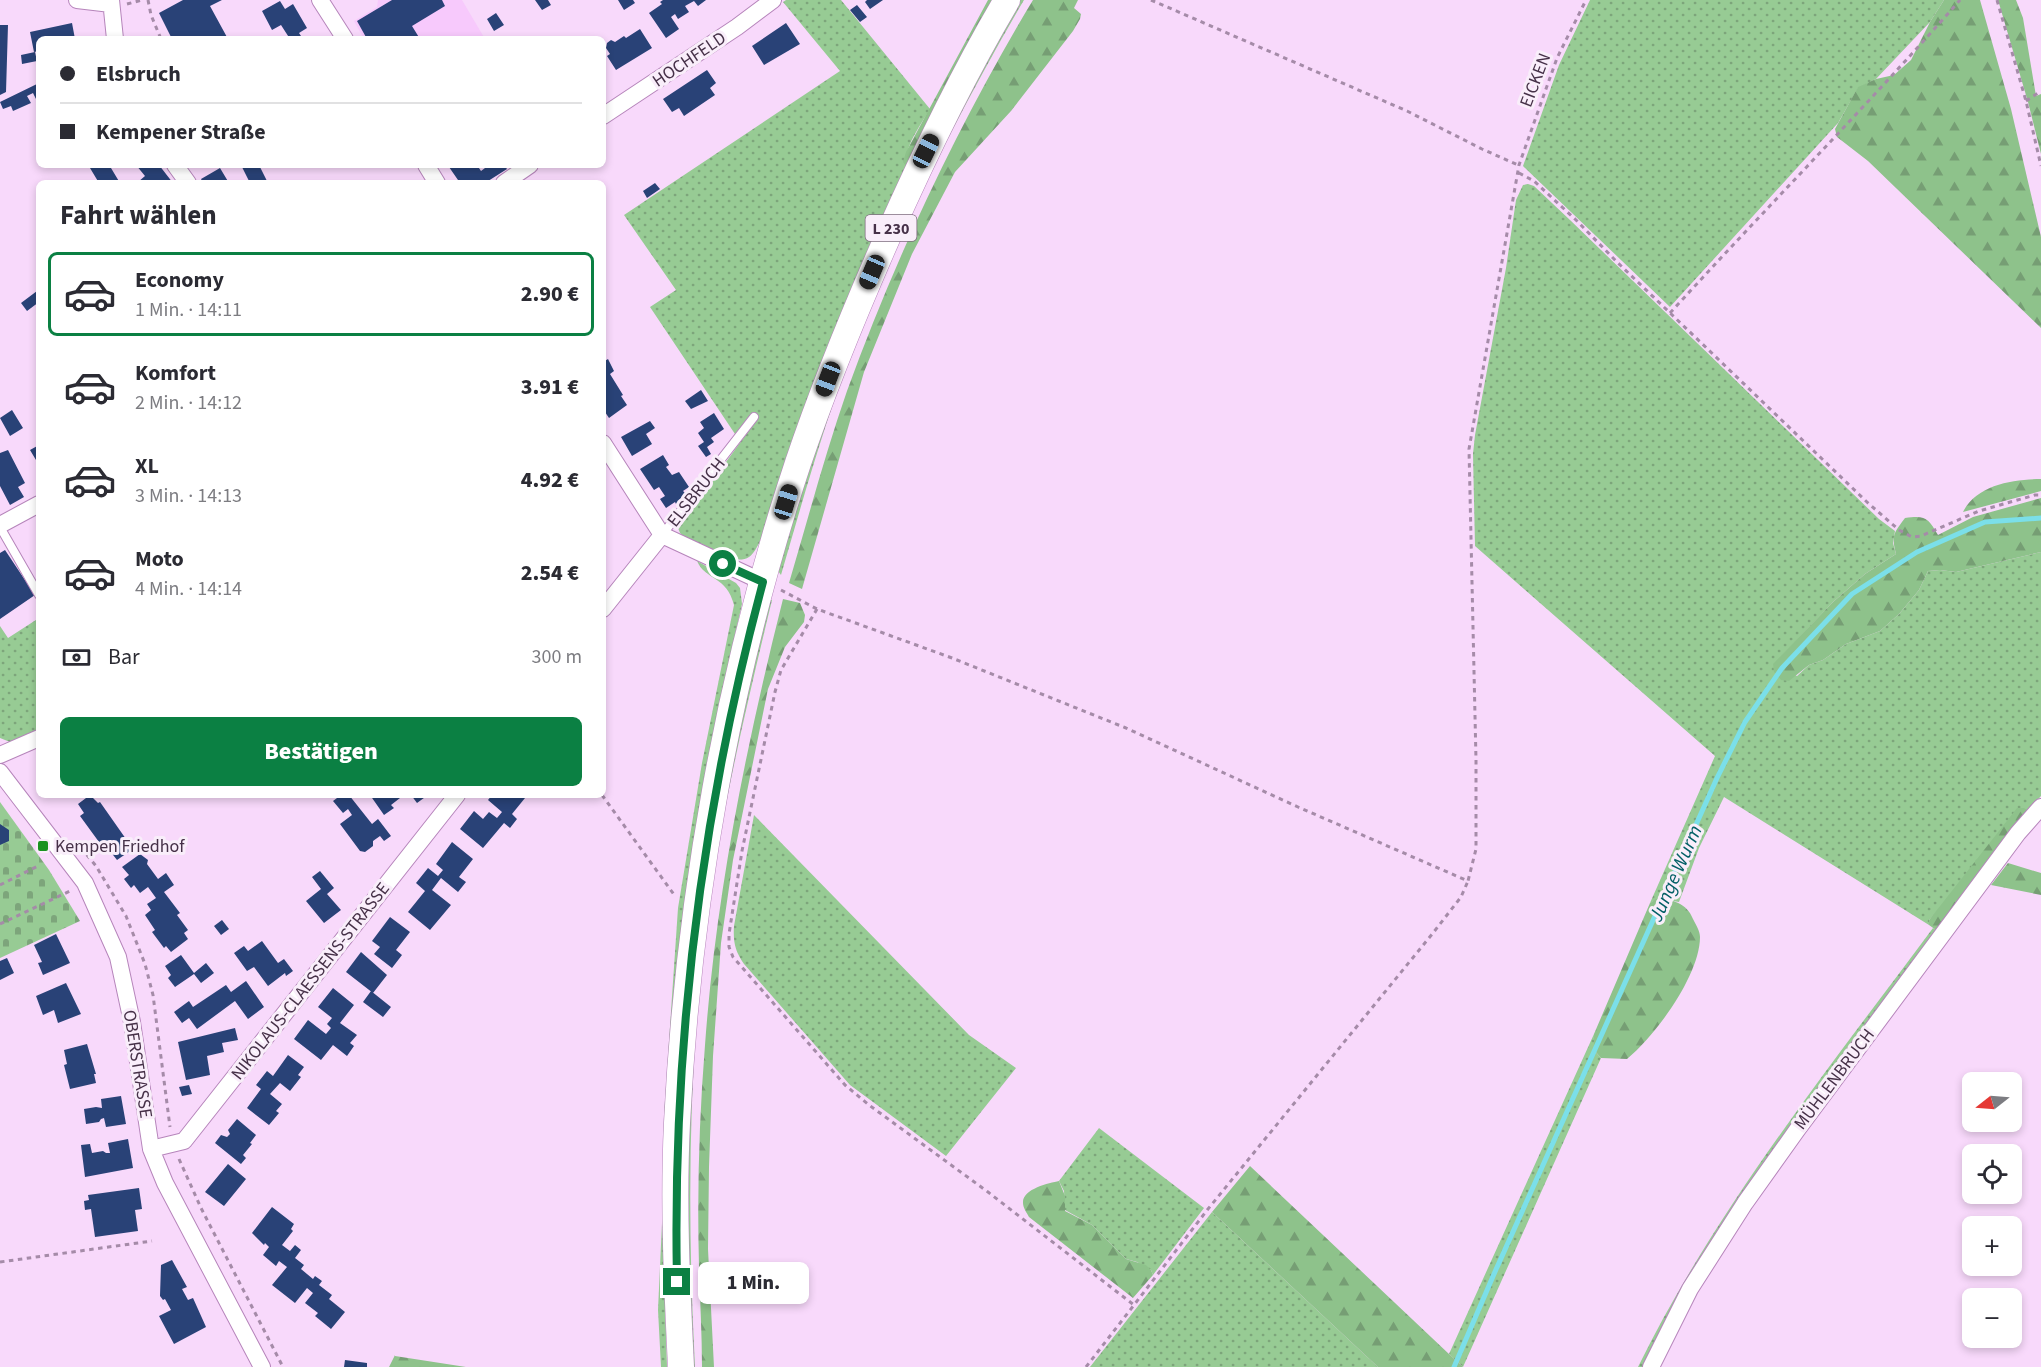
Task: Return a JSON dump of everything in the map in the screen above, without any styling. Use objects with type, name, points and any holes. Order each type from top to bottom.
[{"type":"main road","name":"L 230","points":[[681,1367],[675,1215],[676,1147],[683,1034],[698,898],[709,825],[735,696],[776,585],[797,465],[843,339],[931,142],[974,55],[1007,0]]},
{"type":"street","points":[[77,0],[117,3],[115,36]]},
{"type":"street","points":[[320,0],[343,36]]},
{"type":"street","name":"HOCHFELD","points":[[606,114],[737,27],[773,0]]},
{"type":"street","points":[[508,180],[526,168]]},
{"type":"street","points":[[606,448],[662,535],[606,605]]},
{"type":"street","points":[[0,526],[36,506]]},
{"type":"street","name":"ELSBRUCH","points":[[662,535],[776,585]]},
{"type":"street","points":[[0,755],[36,739]]},
{"type":"street","name":"OBERSTRASSE","points":[[0,772],[85,883],[118,957],[132,1022],[151,1149],[165,1183],[262,1367]]},
{"type":"street","name":"NIKOLAUS-CLAESSENS-STRASSE","points":[[151,1149],[184,1141],[455,798]]},
{"type":"street","name":"MÜHLENBRUCH","points":[[1650,1367],[1690,1289],[1745,1203],[2018,833],[2041,807]]},
{"type":"lane","name":"ELSBRUCH","points":[[662,535],[754,417]]},
{"type":"lane","points":[[0,526],[36,590]]},
{"type":"path","points":[[117,3],[142,0]]},
{"type":"path","points":[[148,0],[151,15],[160,36]]},
{"type":"path","points":[[1151,0],[1386,102],[1519,165]]},
{"type":"path","name":"EICKEN","points":[[1086,1367],[1208,1209],[1433,933],[1461,897],[1468,881],[1476,849],[1469,449],[1519,165],[1557,58],[1586,0]]},
{"type":"path","points":[[1670,314],[1913,54],[1960,0]]},
{"type":"path","points":[[1997,0],[2026,101],[2041,166]]},
{"type":"path","points":[[2026,101],[2041,91]]},
{"type":"path","points":[[1519,173],[1534,181],[1576,220],[1670,314],[1899,530],[1912,537],[1932,532],[1979,511],[2041,495]]},
{"type":"path","points":[[776,585],[817,609],[952,658],[1126,728],[1298,807],[1468,881]]},
{"type":"path","points":[[817,609],[782,670],[775,692],[742,851],[729,934],[729,946],[734,957],[845,1085],[1134,1305]]},
{"type":"path","points":[[604,798],[675,896]]},
{"type":"path","points":[[0,885],[38,866]]},
{"type":"path","points":[[0,924],[85,883]]},
{"type":"path","points":[[0,1262],[152,1241]]},
{"type":"shaded area","points":[[378,0],[462,0],[483,36],[362,36],[354,21],[377,7]]},
{"type":"green space","points":[[786,0],[841,0],[930,109],[909,147],[906,163],[908,169],[783,474],[759,543],[749,557],[735,559],[718,554],[686,538],[678,528],[758,418],[753,412],[735,434],[650,307],[676,290],[624,215],[840,71],[783,2]]},
{"type":"green space","points":[[988,0],[1000,0],[908,169],[903,162],[906,152]]},
{"type":"green space","points":[[1018,0],[1024,0],[977,83],[934,168],[893,253],[856,341],[825,428],[781,575],[778,571],[813,450],[892,241]]},
{"type":"green space","points":[[1033,0],[1078,0],[1074,8],[1081,14],[1080,19],[1011,111],[955,172],[912,254],[864,372],[802,589],[789,583],[831,439],[866,340],[908,240],[955,142]]},
{"type":"green space","points":[[1590,0],[1944,0],[1930,22],[1876,79],[1858,88],[1838,123],[1670,307],[1523,166],[1559,65]]},
{"type":"green space","points":[[1944,0],[1980,0],[2011,109],[2041,237],[2041,328],[1868,161],[1837,137],[1835,129],[1858,87],[1876,79],[1894,75],[1911,60]]},
{"type":"green space","points":[[1998,0],[2016,0],[2023,18],[2036,96],[2041,94],[2041,154],[2028,102]]},
{"type":"green space","points":[[1523,185],[1534,186],[1570,220],[1879,519],[1895,531],[1893,543],[1896,554],[1865,574],[1833,602],[1774,664],[1797,676],[1809,665],[1823,660],[1846,644],[1880,631],[1899,614],[1919,590],[1928,571],[1956,572],[2041,552],[2041,796],[1929,920],[1929,925],[1724,797],[1699,848],[1679,902],[1661,900],[1650,903],[1715,756],[1475,546],[1473,454],[1475,435],[1506,268],[1516,200]]},
{"type":"green space","points":[[2041,479],[2041,491],[1963,512],[1977,495],[1996,485],[2019,480]]},
{"type":"green space","points":[[2041,498],[2041,552],[1956,572],[1928,571],[1919,590],[1899,614],[1880,631],[1846,644],[1823,660],[1809,665],[1789,681],[1781,680],[1774,672],[1773,664],[1833,602],[1865,574],[1896,554],[1894,534],[1905,518],[1926,519],[1938,535],[1973,517]]},
{"type":"green space","points":[[697,561],[736,583],[740,588],[742,604],[719,706],[670,1217],[665,1303],[667,1367],[661,1367],[658,1310],[664,1115],[678,908],[702,763],[734,605],[731,596],[721,583],[705,572]]},
{"type":"green space","points":[[783,599],[800,603],[805,615],[804,622],[785,647],[768,689],[733,860],[721,943],[713,1056],[709,1167],[708,1249],[714,1367],[702,1367],[698,1239],[699,1156],[710,989],[734,820]]},
{"type":"green space","points":[[768,600],[772,600],[717,852],[700,980],[690,1173],[695,1367],[690,1367],[685,1282],[690,1048],[718,821]]},
{"type":"green space","points":[[36,620],[36,731],[10,742],[0,738],[0,626],[8,638]]},
{"type":"green space","points":[[0,802],[49,870],[80,921],[0,958]]},
{"type":"green space","points":[[2017,808],[2029,811],[1936,930],[1929,925],[1929,920]]},
{"type":"green space","points":[[754,815],[969,1035],[1016,1068],[946,1156],[850,1085],[741,959],[735,946],[734,926]]},
{"type":"green space","points":[[2008,863],[2041,873],[2041,895],[1991,885]]},
{"type":"green space","points":[[1656,899],[1668,900],[1683,906],[1699,930],[1698,952],[1693,969],[1663,1020],[1627,1059],[1601,1058],[1594,1050],[1594,1034],[1650,903]]},
{"type":"green space","points":[[1933,928],[1936,930],[1646,1367],[1638,1367],[1702,1252],[1738,1196],[1814,1087]]},
{"type":"green space","points":[[1594,1034],[1594,1050],[1601,1058],[1463,1367],[1449,1354]]},
{"type":"green space","points":[[1099,1128],[1204,1208],[1153,1275],[1151,1270],[1126,1259],[1092,1225],[1065,1210],[1064,1191],[1059,1181]]},
{"type":"green space","points":[[1250,1166],[1463,1367],[1378,1367],[1212,1212]]},
{"type":"green space","points":[[1059,1181],[1065,1196],[1065,1211],[1092,1225],[1126,1259],[1146,1265],[1151,1270],[1153,1275],[1133,1298],[1029,1217],[1023,1205],[1027,1194],[1031,1190]]},
{"type":"green space","points":[[1212,1212],[1378,1367],[1090,1367]]},
{"type":"green space","points":[[395,1356],[466,1367],[389,1367]]},
{"type":"building","points":[[183,0],[222,0],[210,6],[226,36],[170,36],[159,13]]},
{"type":"building","points":[[392,0],[442,0],[445,6],[412,26],[418,36],[365,36],[357,21]]},
{"type":"building","points":[[535,0],[548,0],[551,5],[542,10]]},
{"type":"building","points":[[618,0],[633,0],[635,3],[624,10]]},
{"type":"building","points":[[663,0],[706,0],[698,6],[694,1],[685,6],[689,12],[678,19],[675,14],[671,17],[679,29],[666,38],[649,13],[662,4],[660,2]]},
{"type":"building","points":[[883,0],[870,9],[865,2]]},
{"type":"building","points":[[280,1],[285,9],[293,4],[307,28],[299,33],[301,36],[288,36],[281,25],[272,30],[262,11]]},
{"type":"building","points":[[857,5],[867,17],[860,22],[850,10]]},
{"type":"building","points":[[496,13],[504,25],[494,31],[487,19]]},
{"type":"building","points":[[72,23],[74,36],[36,36],[36,52],[34,52],[30,32]]},
{"type":"building","points":[[786,23],[800,44],[764,65],[752,46]]},
{"type":"building","points":[[0,25],[8,25],[6,92],[0,95]]},
{"type":"building","points":[[640,29],[652,48],[616,70],[607,56],[610,54],[606,48],[607,43],[611,40],[615,42],[624,36],[626,38]]},
{"type":"building","points":[[35,52],[36,61],[22,64],[21,55]]},
{"type":"building","points":[[707,70],[716,83],[710,88],[715,95],[684,116],[679,108],[672,112],[663,99]]},
{"type":"building","points":[[36,84],[36,99],[33,93],[27,96],[31,103],[13,111],[11,106],[3,109],[0,102]]},
{"type":"building","points":[[90,168],[111,168],[118,180],[97,180]]},
{"type":"building","points":[[138,168],[161,168],[171,180],[140,180],[145,176]]},
{"type":"building","points":[[220,168],[227,180],[202,180]]},
{"type":"building","points":[[242,168],[260,168],[266,180],[248,180]]},
{"type":"building","points":[[450,168],[479,168],[481,171],[485,168],[507,169],[490,180],[458,180]]},
{"type":"building","points":[[655,183],[660,189],[647,198],[643,191]]},
{"type":"building","points":[[36,292],[36,304],[27,311],[21,303]]},
{"type":"building","points":[[608,359],[614,371],[610,374],[627,405],[609,418],[606,414],[606,360]]},
{"type":"building","points":[[701,390],[708,401],[691,409],[685,401]]},
{"type":"building","points":[[12,410],[23,428],[10,436],[0,418]]},
{"type":"building","points":[[714,413],[724,429],[711,438],[714,442],[707,447],[711,454],[706,457],[698,446],[704,442],[698,433],[704,428],[700,422]]},
{"type":"building","points":[[650,421],[655,428],[646,434],[652,444],[632,456],[621,437]]},
{"type":"building","points":[[36,447],[36,460],[30,450]]},
{"type":"building","points":[[8,450],[25,483],[18,487],[24,497],[10,505],[0,486],[0,453]]},
{"type":"building","points":[[663,455],[669,465],[666,467],[672,475],[679,472],[689,487],[683,491],[685,493],[676,504],[675,502],[666,508],[660,499],[665,496],[659,487],[654,490],[640,469]]},
{"type":"building","points":[[5,550],[35,595],[0,619],[0,553]]},
{"type":"building","points":[[86,798],[93,798],[98,803],[100,802],[133,849],[117,860],[110,851],[107,853],[80,816],[84,813],[78,804]]},
{"type":"building","points":[[337,798],[351,798],[372,824],[378,819],[391,836],[384,841],[380,836],[365,852],[360,851],[340,824],[352,815],[348,809],[343,813],[333,801]]},
{"type":"building","points":[[372,798],[400,798],[391,805],[394,808],[384,815]]},
{"type":"building","points":[[413,798],[424,798],[417,803]]},
{"type":"building","points":[[490,798],[525,798],[512,814],[517,819],[510,828],[504,823],[483,848],[460,829],[474,811],[483,819],[489,812],[497,818],[502,812],[488,800]]},
{"type":"building","points":[[0,824],[9,830],[9,841],[0,845]]},
{"type":"building","points":[[452,842],[473,859],[459,877],[466,882],[458,892],[441,878],[432,890],[451,905],[430,930],[408,912],[425,891],[416,883],[428,868],[438,876],[443,870],[436,864]]},
{"type":"building","points":[[140,854],[148,860],[147,864],[158,879],[166,873],[174,885],[164,892],[180,913],[177,915],[188,930],[184,933],[188,939],[171,952],[166,946],[164,948],[152,932],[155,930],[145,915],[151,910],[147,904],[156,898],[148,887],[140,893],[134,885],[131,888],[124,879],[129,875],[122,867]]},
{"type":"building","points":[[320,871],[334,888],[327,894],[341,910],[324,923],[306,901],[321,889],[312,877]]},
{"type":"building","points":[[390,917],[410,932],[396,950],[402,955],[392,968],[374,954],[380,947],[372,941]]},
{"type":"building","points":[[222,920],[229,929],[221,935],[214,926]]},
{"type":"building","points":[[56,934],[70,963],[43,975],[38,963],[42,962],[34,945]]},
{"type":"building","points":[[262,941],[278,963],[284,959],[293,971],[286,976],[285,973],[268,986],[254,967],[247,971],[234,953],[244,946],[248,951]]},
{"type":"building","points":[[361,952],[387,975],[373,993],[346,972]]},
{"type":"building","points":[[181,955],[194,973],[206,963],[214,973],[201,983],[194,974],[175,987],[168,978],[171,975],[165,966]]},
{"type":"building","points":[[7,958],[14,973],[0,980],[0,961]]},
{"type":"building","points":[[246,981],[264,1007],[248,1019],[235,1001],[197,1029],[189,1018],[182,1023],[174,1012],[189,1001],[193,1007],[226,985],[231,992]]},
{"type":"building","points":[[66,983],[81,1014],[58,1023],[54,1010],[43,1015],[36,996]]},
{"type":"building","points":[[333,988],[354,1005],[340,1023],[357,1035],[350,1043],[354,1046],[347,1056],[333,1045],[321,1060],[294,1039],[308,1020],[326,1034],[331,1028],[327,1024],[332,1018],[318,1007]]},
{"type":"building","points":[[371,991],[391,1007],[383,1017],[363,1002]]},
{"type":"building","points":[[235,1028],[238,1040],[222,1043],[224,1052],[207,1056],[210,1075],[186,1080],[178,1042]]},
{"type":"building","points":[[87,1044],[96,1074],[94,1074],[96,1083],[70,1089],[64,1065],[67,1064],[64,1050]]},
{"type":"building","points":[[288,1055],[304,1067],[298,1075],[301,1077],[290,1091],[280,1083],[270,1094],[282,1104],[276,1111],[279,1113],[269,1125],[247,1108],[261,1089],[256,1085],[267,1071],[273,1076]]},
{"type":"building","points":[[189,1085],[192,1094],[182,1096],[179,1087]]},
{"type":"building","points":[[121,1096],[126,1124],[106,1127],[104,1118],[99,1122],[86,1124],[84,1109],[102,1108],[101,1099]]},
{"type":"building","points":[[237,1119],[256,1135],[243,1155],[246,1158],[241,1164],[215,1143],[221,1135],[227,1137],[230,1134],[228,1130]]},
{"type":"building","points":[[128,1139],[133,1168],[85,1177],[81,1145],[90,1144],[92,1153],[103,1151],[110,1153],[108,1143]]},
{"type":"building","points":[[228,1164],[246,1179],[224,1206],[205,1192]]},
{"type":"building","points":[[139,1188],[142,1209],[135,1210],[138,1231],[95,1237],[91,1209],[85,1210],[84,1201],[89,1200],[88,1195]]},
{"type":"building","points":[[272,1207],[294,1224],[291,1229],[293,1231],[282,1245],[290,1251],[295,1245],[301,1250],[295,1258],[304,1265],[301,1269],[313,1279],[315,1276],[322,1281],[319,1285],[332,1295],[329,1299],[345,1312],[331,1329],[315,1316],[318,1313],[305,1303],[313,1293],[307,1288],[295,1303],[272,1285],[287,1267],[279,1261],[276,1266],[263,1255],[269,1247],[252,1233]]},
{"type":"building","points":[[172,1260],[187,1287],[182,1289],[188,1300],[193,1298],[206,1327],[174,1344],[159,1316],[171,1310],[165,1299],[163,1300],[160,1296],[161,1265]]},
{"type":"building","points":[[345,1360],[367,1363],[367,1367],[344,1367]]},
{"type":"waterway","name":"Junge Wurm","points":[[1454,1367],[1717,778],[1745,722],[1782,668],[1852,594],[1917,552],[1985,522],[2041,518]]},
{"type":"place","name":"Kempen Friedhof","points":[[43,846]]},
{"type":"route","points":[[677,1282],[675,1204],[677,1124],[683,1034],[698,898],[723,752],[763,582],[723,564]]}]
